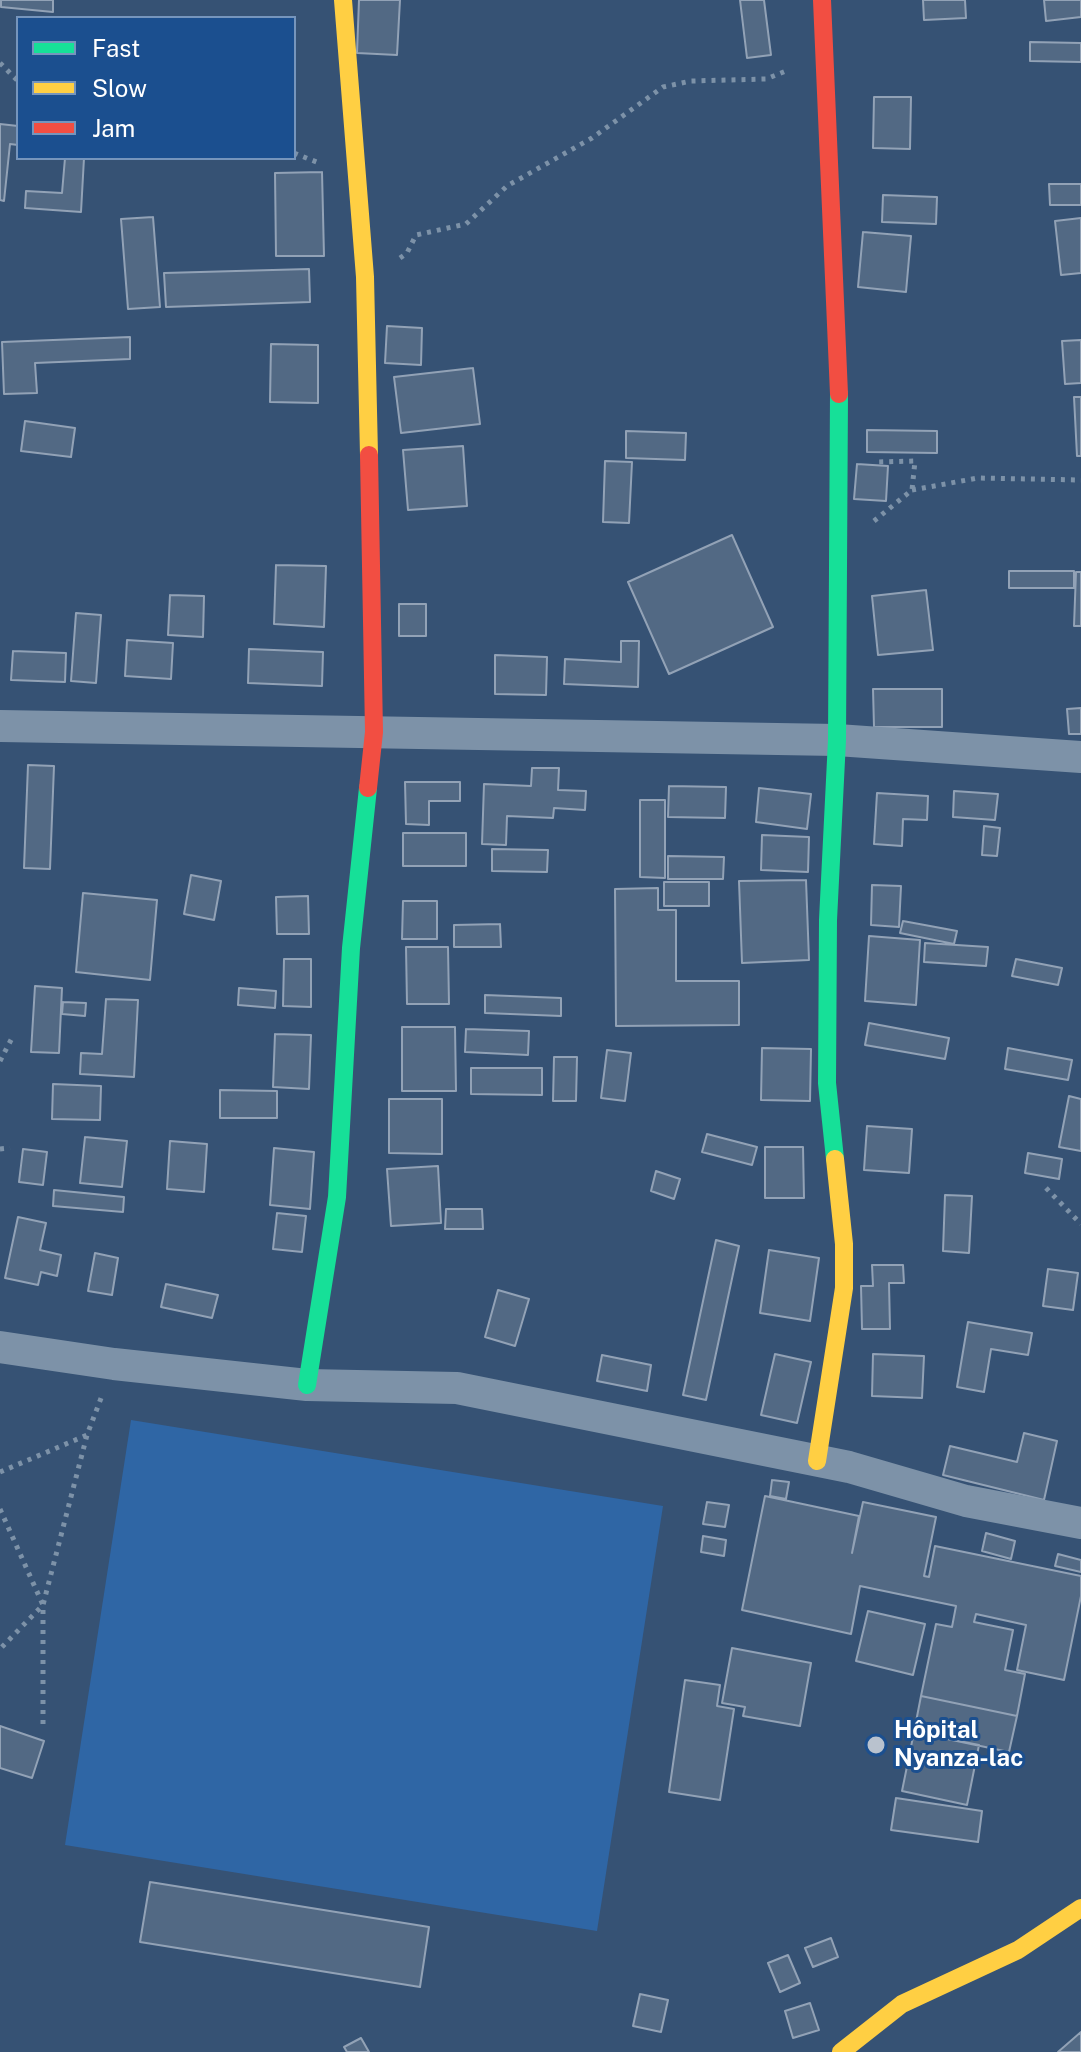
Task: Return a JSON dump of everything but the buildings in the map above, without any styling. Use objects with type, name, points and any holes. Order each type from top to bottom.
[{"type":"street","points":[[307,1385],[337,1197],[351,948],[374,732],[365,277],[353,88],[343,0]]},
{"type":"street","points":[[817,1461],[844,1288],[844,1244],[827,1083],[828,920],[837,740],[835,568],[839,404],[822,0]]},
{"type":"street","points":[[0,726],[837,740],[1081,757]]},
{"type":"street","points":[[0,1347],[114,1364],[307,1385],[457,1388],[817,1461],[966,1501],[1081,1523]]},
{"type":"street","points":[[841,2052],[902,2004],[1018,1950],[1081,1908]]},
{"type":"path","points":[[365,277],[407,253],[416,235],[466,224],[507,186],[592,138],[663,87],[691,81],[766,79],[823,55]]},
{"type":"path","points":[[0,63],[16,79]]},
{"type":"path","points":[[912,490],[978,478],[1081,480]]},
{"type":"path","points":[[0,1061],[12,1038]]},
{"type":"path","points":[[0,1149],[10,1148]]},
{"type":"path","points":[[1046,1188],[1081,1224]]},
{"type":"path","points":[[43,1724],[43,1605],[87,1435],[114,1364]]},
{"type":"path","points":[[0,1472],[87,1435]]},
{"type":"path","points":[[0,1509],[43,1605]]},
{"type":"path","points":[[0,1649],[43,1605]]},
{"type":"shaded area","points":[[131,1420],[663,1506],[597,1931],[65,1845]]},
{"type":"traffic: fast","points":[[835,1159],[827,1083],[828,920],[837,740],[839,394]]},
{"type":"traffic: fast","points":[[307,1385],[337,1197],[351,948],[368,788]]},
{"type":"traffic: slow","points":[[343,0],[365,277],[369,455]]},
{"type":"traffic: slow","points":[[817,1461],[844,1288],[844,1244],[835,1159]]},
{"type":"traffic: slow","points":[[841,2052],[902,2004],[1018,1950],[1081,1908]]},
{"type":"traffic: jam","points":[[822,0],[839,394]]},
{"type":"traffic: jam","points":[[368,788],[374,732],[369,455]]},
{"type":"place","name":"Hôpital Nyanza-lac","points":[[876,1745]]}]
